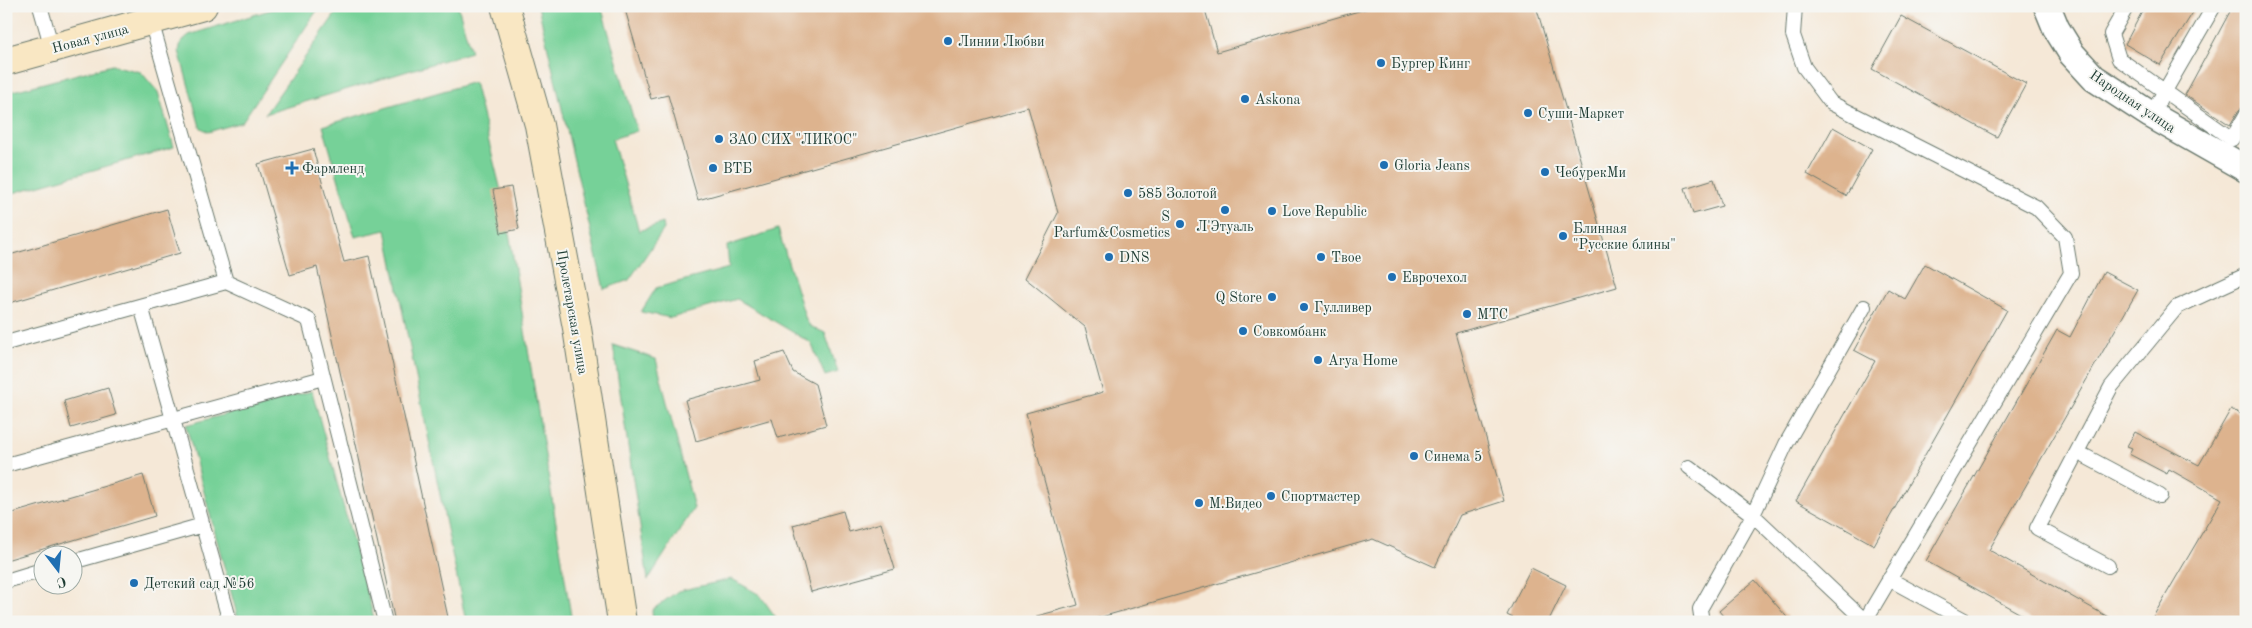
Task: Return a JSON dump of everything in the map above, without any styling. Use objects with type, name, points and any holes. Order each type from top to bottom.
[{"type":"main road","name":"Новая улица","points":[[6,61],[203,6]]},
{"type":"main road","name":"Пролетарская улица","points":[[505,6],[539,125],[577,328],[622,622]]},
{"type":"street","name":"Народная улица","points":[[2047,6],[2056,28],[2072,54],[2094,78],[2151,115],[2246,169]]},
{"type":"lane","points":[[40,6],[52,48]]},
{"type":"lane","points":[[1689,467],[1753,515],[1866,621],[2072,273],[2064,237],[2036,207],[1831,103],[1804,67],[1793,35],[1795,6]]},
{"type":"lane","points":[[2126,6],[2111,34],[2119,59],[2164,93],[2232,138],[2246,115]]},
{"type":"lane","points":[[2151,115],[2214,6]]},
{"type":"lane","points":[[151,21],[226,282]]},
{"type":"lane","points":[[2108,566],[2037,528],[2111,387],[2177,307],[2246,275]]},
{"type":"lane","points":[[6,343],[226,282],[309,320],[385,622]]},
{"type":"lane","points":[[141,306],[230,622]]},
{"type":"lane","points":[[1702,622],[1700,609],[1753,515],[1786,444],[1864,307]]},
{"type":"lane","points":[[6,465],[323,378]]},
{"type":"lane","points":[[2078,453],[2160,496]]},
{"type":"lane","points":[[82,559],[203,525]]},
{"type":"lane","points":[[6,580],[32,573]]},
{"type":"lane","points":[[1889,580],[1968,622]]},
{"type":"green space","points":[[283,6],[320,6],[242,122],[208,132],[200,127],[179,51],[181,42],[189,35]]},
{"type":"green space","points":[[341,6],[458,6],[471,52],[265,114]]},
{"type":"green space","points":[[538,6],[601,6],[637,131],[612,139],[639,231],[663,223],[664,229],[629,280],[604,289]]},
{"type":"green space","points":[[112,65],[141,72],[158,92],[174,147],[6,195],[6,93]]},
{"type":"green space","points":[[474,82],[505,207],[572,622],[466,622],[386,230],[355,237],[323,126]]},
{"type":"green space","points":[[778,229],[806,320],[810,326],[825,333],[838,372],[825,376],[811,343],[737,299],[671,318],[641,312],[656,288],[729,268],[727,246]]},
{"type":"green space","points":[[613,345],[656,359],[694,508],[648,580]]},
{"type":"green space","points":[[312,391],[375,622],[239,622],[186,425]]},
{"type":"green space","points":[[732,579],[760,595],[779,622],[653,622],[652,610],[678,591]]},
{"type":"building","name":"Гулливер","points":[[624,6],[1204,6],[1217,52],[1376,6],[1536,6],[1617,287],[1456,333],[1504,501],[1460,515],[1435,567],[1373,539],[1084,622],[1038,622],[1037,616],[1078,605],[1026,413],[1103,392],[1085,327],[1025,278],[1058,213],[1028,107],[698,200],[668,95],[651,99]]},
{"type":"building","points":[[2145,6],[2197,6],[2160,65],[2125,44]]},
{"type":"building","points":[[2233,6],[2246,6],[2246,106],[2239,110],[2230,125],[2185,95]]},
{"type":"building","points":[[1901,16],[2026,84],[1997,137],[1872,69]]},
{"type":"building","points":[[1833,127],[1872,149],[1846,196],[1807,174]]},
{"type":"building","points":[[313,149],[344,262],[369,256],[449,622],[395,622],[317,267],[290,275],[258,164]]},
{"type":"building","points":[[1714,179],[1722,206],[1693,214],[1685,188]]},
{"type":"building","points":[[511,187],[519,229],[501,233],[493,190]]},
{"type":"building","points":[[167,209],[180,253],[6,304],[6,256]]},
{"type":"building","points":[[1925,264],[2007,310],[1874,545],[1796,501],[1875,361],[1854,350],[1888,289],[1905,299]]},
{"type":"building","points":[[2104,272],[2138,290],[1989,550],[2117,622],[2035,622],[1926,561],[2057,330],[2070,337]]},
{"type":"building","points":[[784,352],[793,372],[815,384],[826,425],[778,438],[772,419],[696,441],[685,400],[760,380],[755,361]]},
{"type":"building","points":[[108,388],[116,415],[71,428],[64,401]]},
{"type":"building","points":[[2231,409],[2246,417],[2246,622],[2150,622],[2222,499],[2169,469],[2167,474],[2129,454],[2132,448],[2127,446],[2135,432],[2199,465]]},
{"type":"building","points":[[143,475],[155,516],[53,546],[32,546],[32,552],[6,560],[6,515]]},
{"type":"building","points":[[843,511],[849,532],[881,523],[895,569],[811,592],[793,525]]},
{"type":"building","points":[[1531,568],[1566,585],[1548,622],[1521,622],[1507,615]]},
{"type":"building","points":[[1755,580],[1791,622],[1728,622],[1719,611]]},
{"type":"place","name":"Линии Любви","points":[[948,41]]},
{"type":"place","name":"Бургер Кинг","points":[[1381,63]]},
{"type":"place","name":"Askona","points":[[1245,99]]},
{"type":"place","name":"Суши-Маркет","points":[[1528,113]]},
{"type":"place","name":"ЗАО СИХ \"ЛИКОС\"","points":[[719,139]]},
{"type":"place","name":"Gloria Jeans","points":[[1384,165]]},
{"type":"place","name":"Фармленд","points":[[292,168]]},
{"type":"place","name":"ВТБ","points":[[713,168]]},
{"type":"place","name":"ЧебурекМи","points":[[1545,172]]},
{"type":"place","name":"585 Золотой","points":[[1128,193]]},
{"type":"place","name":"Л'Этуаль","points":[[1225,210]]},
{"type":"place","name":"Love Republic","points":[[1272,211]]},
{"type":"place","name":"S Parfum&Cosmetics","points":[[1180,224]]},
{"type":"place","name":"Блинная \"Русские блины\"","points":[[1563,236]]},
{"type":"place","name":"DNS","points":[[1109,257]]},
{"type":"place","name":"Твое","points":[[1321,257]]},
{"type":"place","name":"Еврочехол","points":[[1392,277]]},
{"type":"place","name":"Q Store","points":[[1272,297]]},
{"type":"place","name":"Гулливер","points":[[1304,307]]},
{"type":"place","name":"МТС","points":[[1467,314]]},
{"type":"place","name":"Совкомбанк","points":[[1243,331]]},
{"type":"place","name":"Arya Home","points":[[1318,360]]},
{"type":"place","name":"Синема 5","points":[[1414,456]]},
{"type":"place","name":"Спортмастер","points":[[1271,496]]},
{"type":"place","name":"М.Видео","points":[[1199,503]]},
{"type":"place","name":"Детский сад №56","points":[[134,583]]}]
